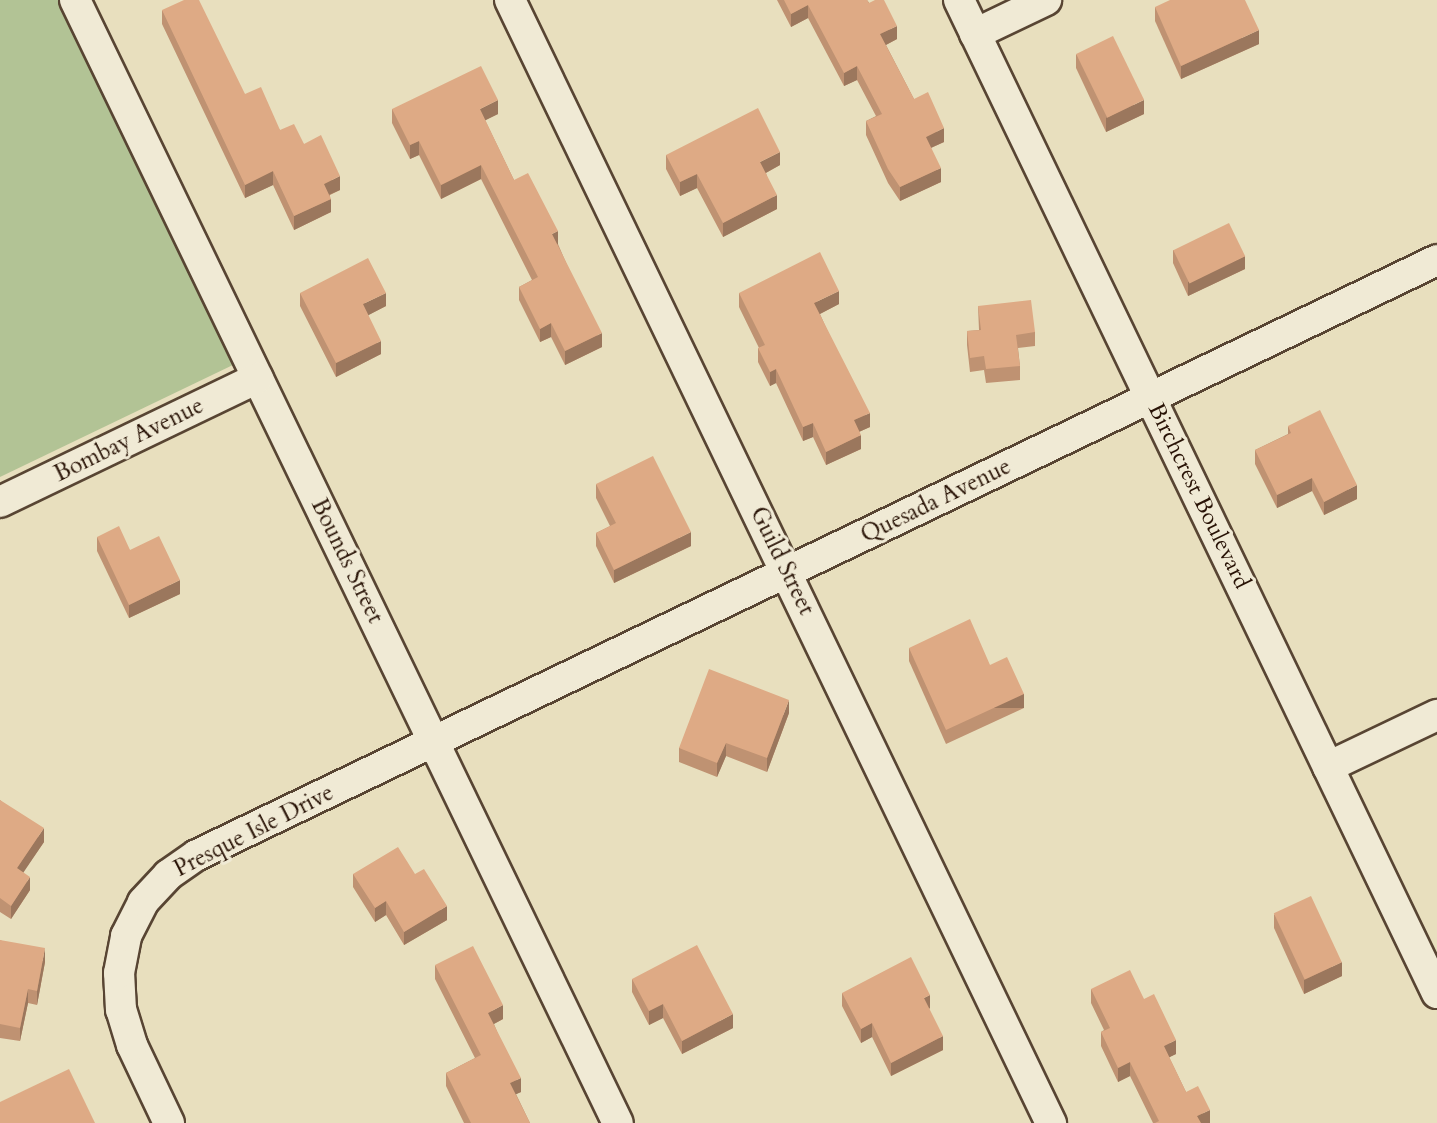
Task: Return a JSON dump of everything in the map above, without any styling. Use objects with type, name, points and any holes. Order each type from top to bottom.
[{"type":"street","name":"Bounds Street","points":[[75,0],[618,1123]]},
{"type":"street","name":"Guild Street","points":[[510,0],[1051,1123]]},
{"type":"street","name":"Birchcrest Boulevard","points":[[958,0],[1437,993]]},
{"type":"street","points":[[975,34],[1046,0]]},
{"type":"street","name":"Quesada Avenue","points":[[435,741],[1437,260]]},
{"type":"street","name":"Bombay Avenue","points":[[0,502],[258,378]]},
{"type":"street","points":[[1328,767],[1437,715]]},
{"type":"street","name":"Presque Isle Drive","points":[[169,1123],[132,1045],[121,1010],[119,973],[126,936],[143,902],[168,875],[197,855],[435,741]]},
{"type":"green space","points":[[0,0],[58,0],[235,364],[0,477]]},
{"type":"building","points":[[184,0],[199,0],[245,94],[261,87],[280,130],[294,124],[304,144],[321,135],[340,176],[324,184],[331,199],[294,216],[273,171],[245,185],[162,10]]},
{"type":"building","points":[[784,0],[867,0],[869,3],[884,0],[897,26],[880,34],[914,99],[928,92],[944,128],[926,137],[941,168],[900,187],[888,169],[866,121],[882,114],[857,66],[844,73],[808,5],[791,14]]},
{"type":"building","points":[[1170,0],[1245,0],[1259,30],[1181,66],[1155,7]]},
{"type":"building","points":[[1113,36],[1144,100],[1107,118],[1076,54]]},
{"type":"building","points":[[481,66],[498,100],[480,109],[514,180],[528,173],[558,231],[552,234],[602,333],[565,351],[551,323],[540,329],[519,287],[538,277],[481,165],[441,185],[419,141],[410,145],[392,109]]},
{"type":"building","points":[[758,108],[780,152],[760,162],[777,195],[723,223],[697,174],[680,182],[666,155]]},
{"type":"building","points":[[1229,223],[1245,256],[1189,283],[1173,250]]},
{"type":"building","points":[[820,252],[839,291],[814,303],[870,413],[854,420],[861,435],[826,452],[813,423],[803,427],[776,369],[770,372],[758,348],[765,345],[739,293]]},
{"type":"building","points":[[368,258],[386,293],[363,304],[381,341],[336,363],[300,293]]},
{"type":"building","points":[[1031,300],[1035,332],[1016,335],[1020,366],[986,369],[984,356],[970,358],[967,331],[981,330],[978,306]]},
{"type":"building","points":[[1320,410],[1357,485],[1324,502],[1312,478],[1277,495],[1255,450],[1291,433],[1288,426]]},
{"type":"building","points":[[653,456],[691,532],[614,570],[596,533],[616,523],[596,484]]},
{"type":"building","points":[[119,526],[130,550],[159,536],[180,580],[129,605],[97,537]]},
{"type":"building","points":[[970,619],[990,665],[1007,657],[1024,694],[946,730],[909,648]]},
{"type":"building","points":[[709,669],[789,700],[767,758],[726,743],[717,763],[679,748]]},
{"type":"building","points":[[0,800],[44,828],[17,868],[30,877],[11,906],[0,898]]},
{"type":"building","points":[[398,847],[415,874],[424,869],[447,906],[404,932],[386,901],[375,908],[353,874]]},
{"type":"building","points":[[1311,896],[1342,962],[1305,979],[1274,913]]},
{"type":"building","points":[[0,940],[45,948],[37,991],[28,989],[20,1028],[0,1024]]},
{"type":"building","points":[[697,945],[733,1014],[682,1041],[663,1004],[649,1011],[632,979]]},
{"type":"building","points":[[473,946],[503,1005],[488,1013],[521,1078],[510,1083],[530,1123],[471,1123],[446,1073],[481,1055],[435,965]]},
{"type":"building","points":[[911,957],[930,995],[924,998],[943,1036],[891,1063],[872,1023],[861,1029],[842,993]]},
{"type":"building","points":[[1130,970],[1144,999],[1154,994],[1176,1040],[1164,1046],[1186,1092],[1198,1086],[1210,1110],[1197,1116],[1201,1123],[1155,1123],[1159,1121],[1130,1062],[1118,1068],[1101,1032],[1110,1028],[1091,989]]},
{"type":"building","points":[[69,1069],[95,1123],[0,1123],[0,1102]]}]
